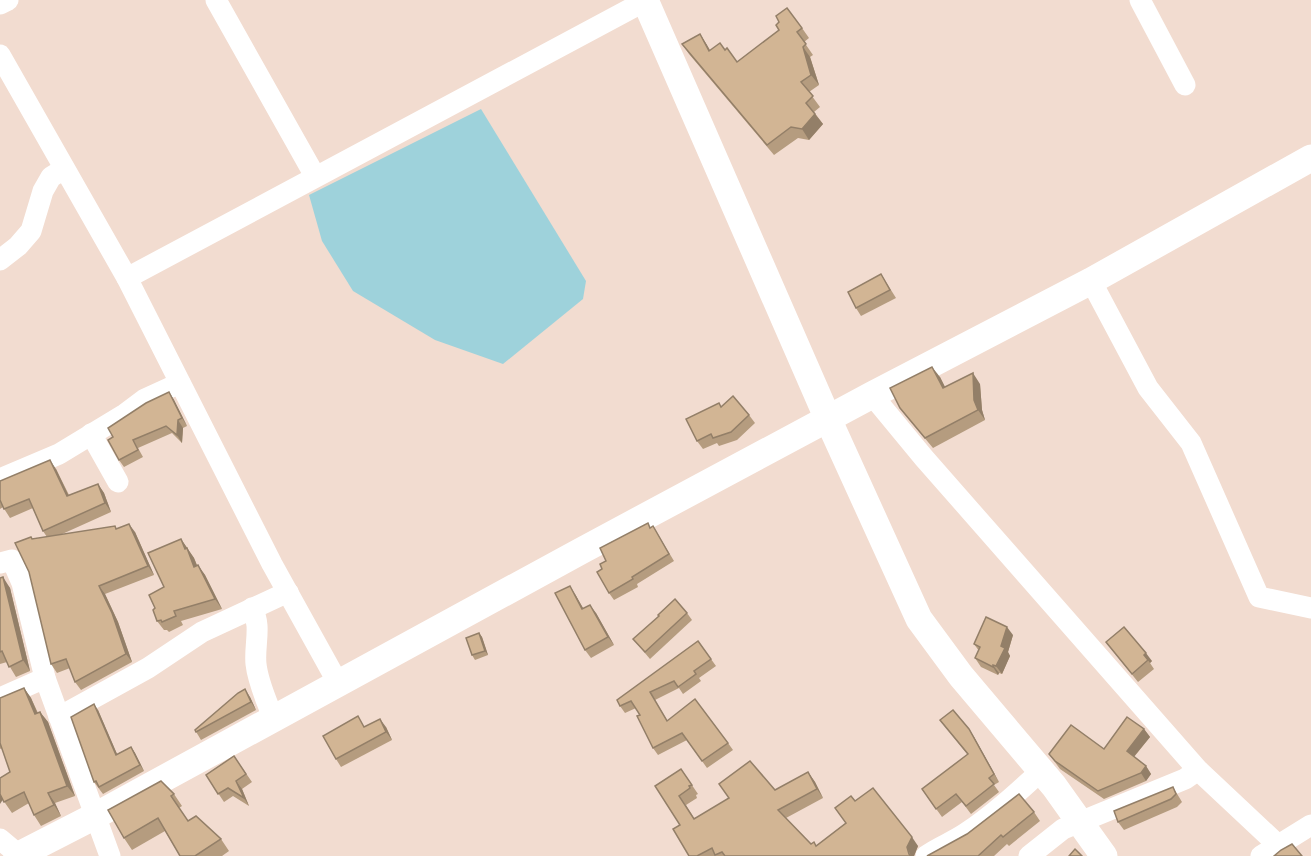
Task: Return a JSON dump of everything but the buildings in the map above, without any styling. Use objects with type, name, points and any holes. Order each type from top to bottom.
[{"type":"street","points":[[0,4],[8,0]]},
{"type":"street","points":[[216,0],[315,176]]},
{"type":"street","points":[[127,278],[646,0],[828,419],[919,619],[961,676],[1041,771],[1104,856]]},
{"type":"street","points":[[1140,0],[1185,85]]},
{"type":"street","points":[[0,55],[127,278],[288,592],[338,683]]},
{"type":"street","points":[[12,850],[95,816],[872,395],[1091,281],[1311,158]]},
{"type":"street","points":[[0,260],[18,246],[31,231],[51,177],[64,169]]},
{"type":"street","points":[[1091,281],[1148,388],[1191,443],[1259,597],[1311,608]]},
{"type":"street","points":[[0,479],[59,454],[125,414],[144,399],[180,383]]},
{"type":"street","points":[[872,395],[924,458],[1269,851],[1308,834]]},
{"type":"street","points":[[92,434],[118,482]]},
{"type":"street","points":[[0,563],[12,560],[22,583],[45,678],[110,856]]},
{"type":"street","points":[[59,717],[148,668],[202,632],[288,592]]},
{"type":"street","points":[[252,609],[258,618],[256,661],[258,676],[273,718]]},
{"type":"street","points":[[0,698],[45,678]]},
{"type":"street","points":[[1029,856],[1063,829],[1185,778],[1198,770]]},
{"type":"street","points":[[926,856],[939,846],[964,835],[1015,795],[1041,771]]},
{"type":"water","points":[[481,109],[586,281],[583,299],[503,364],[435,340],[353,291],[322,241],[309,195]]}]
